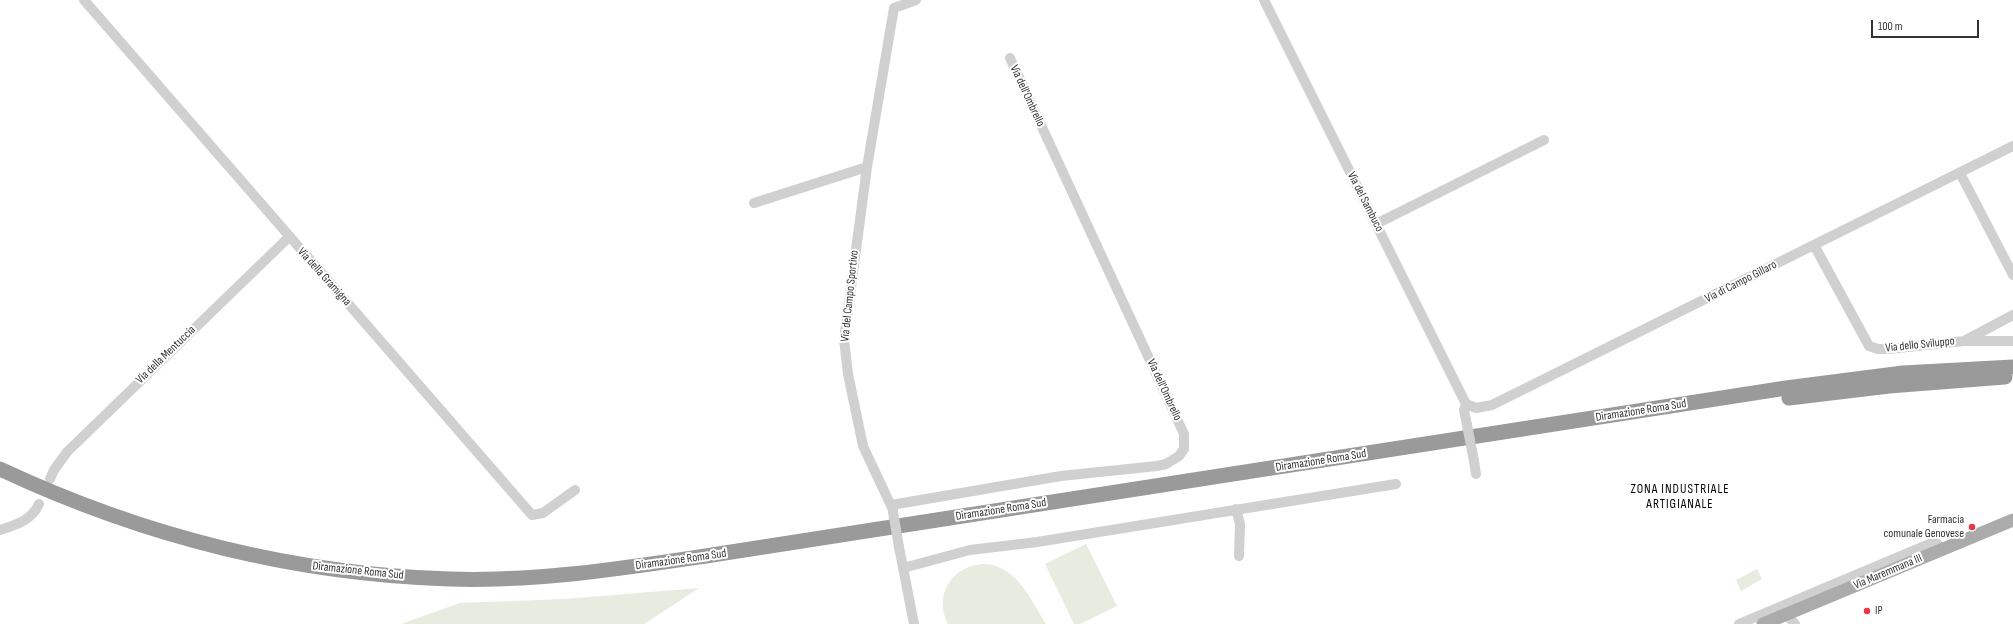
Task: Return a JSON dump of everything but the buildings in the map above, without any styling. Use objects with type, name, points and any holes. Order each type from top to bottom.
[{"type":"highway","name":"Diramazione Roma Sud","points":[[0,469],[79,503],[126,521],[187,540],[260,557],[327,569],[403,577],[452,579],[527,578],[603,571],[794,543],[1786,388],[1903,374],[2013,367]]},
{"type":"highway","name":"Diramazione Roma Sud","points":[[0,480],[59,506],[123,530],[202,553],[267,568],[338,580],[400,586],[450,588],[533,586],[609,580],[695,568],[1788,398],[1889,386],[2013,377]]},
{"type":"main road","name":"Via Maremmana III","points":[[1763,624],[2013,520]]},
{"type":"street","name":"Via della Gramigna","points":[[84,0],[289,237],[392,352],[532,515],[543,513],[575,490]]},
{"type":"street","name":"Via del Campo Sportivo","points":[[914,624],[892,508],[863,446],[845,352],[848,301],[867,167],[894,8],[916,0]]},
{"type":"street","name":"Via del Sambuco","points":[[1264,0],[1466,404]]},
{"type":"street","name":"Via dell'Ombrello","points":[[892,508],[1061,476],[1157,466],[1174,460],[1184,449],[1184,434],[1010,58]]},
{"type":"street","points":[[1376,224],[1544,140]]},
{"type":"street","name":"Via di Campo Gillaro","points":[[1466,404],[1476,408],[1492,405],[2013,146]]},
{"type":"street","points":[[754,203],[867,167]]},
{"type":"street","points":[[1960,172],[2013,275]]},
{"type":"street","name":"Via della Mentuccia","points":[[50,479],[54,470],[68,452],[289,237]]},
{"type":"street","name":"Via dello Sviluppo","points":[[1814,245],[1869,346],[1878,350],[1964,341],[2013,341]]},
{"type":"street","points":[[1964,341],[2013,315]]},
{"type":"street","points":[[1466,404],[1464,410],[1476,474]]},
{"type":"street","points":[[903,568],[970,550],[1037,542],[1396,484]]},
{"type":"street","points":[[0,530],[26,520],[35,512],[40,504]]},
{"type":"street","points":[[1236,509],[1241,530],[1239,556]]},
{"type":"street","points":[[1739,624],[1929,544],[1936,543],[1943,549]]},
{"type":"street","points":[[1786,614],[1795,624]]},
{"type":"shaded area","points":[[1086,544],[1117,606],[1080,624],[1074,624],[1045,564]]},
{"type":"shaded area","points":[[983,564],[995,566],[1005,570],[1014,577],[1028,594],[1046,624],[948,624],[944,613],[943,603],[944,593],[948,584],[954,576],[962,570]]},
{"type":"shaded area","points":[[1757,569],[1762,579],[1741,591],[1736,580]]},
{"type":"shaded area","points":[[699,588],[644,624],[401,624],[460,603],[564,599]]},
{"type":"place","name":"Farmacia comunale Genovese","points":[[1972,527]]},
{"type":"place","name":"IP","points":[[1867,611]]},
{"type":"district","name":"ZONA INDUSTRIALE ARTIGIANALE","points":[[1680,498]]}]
